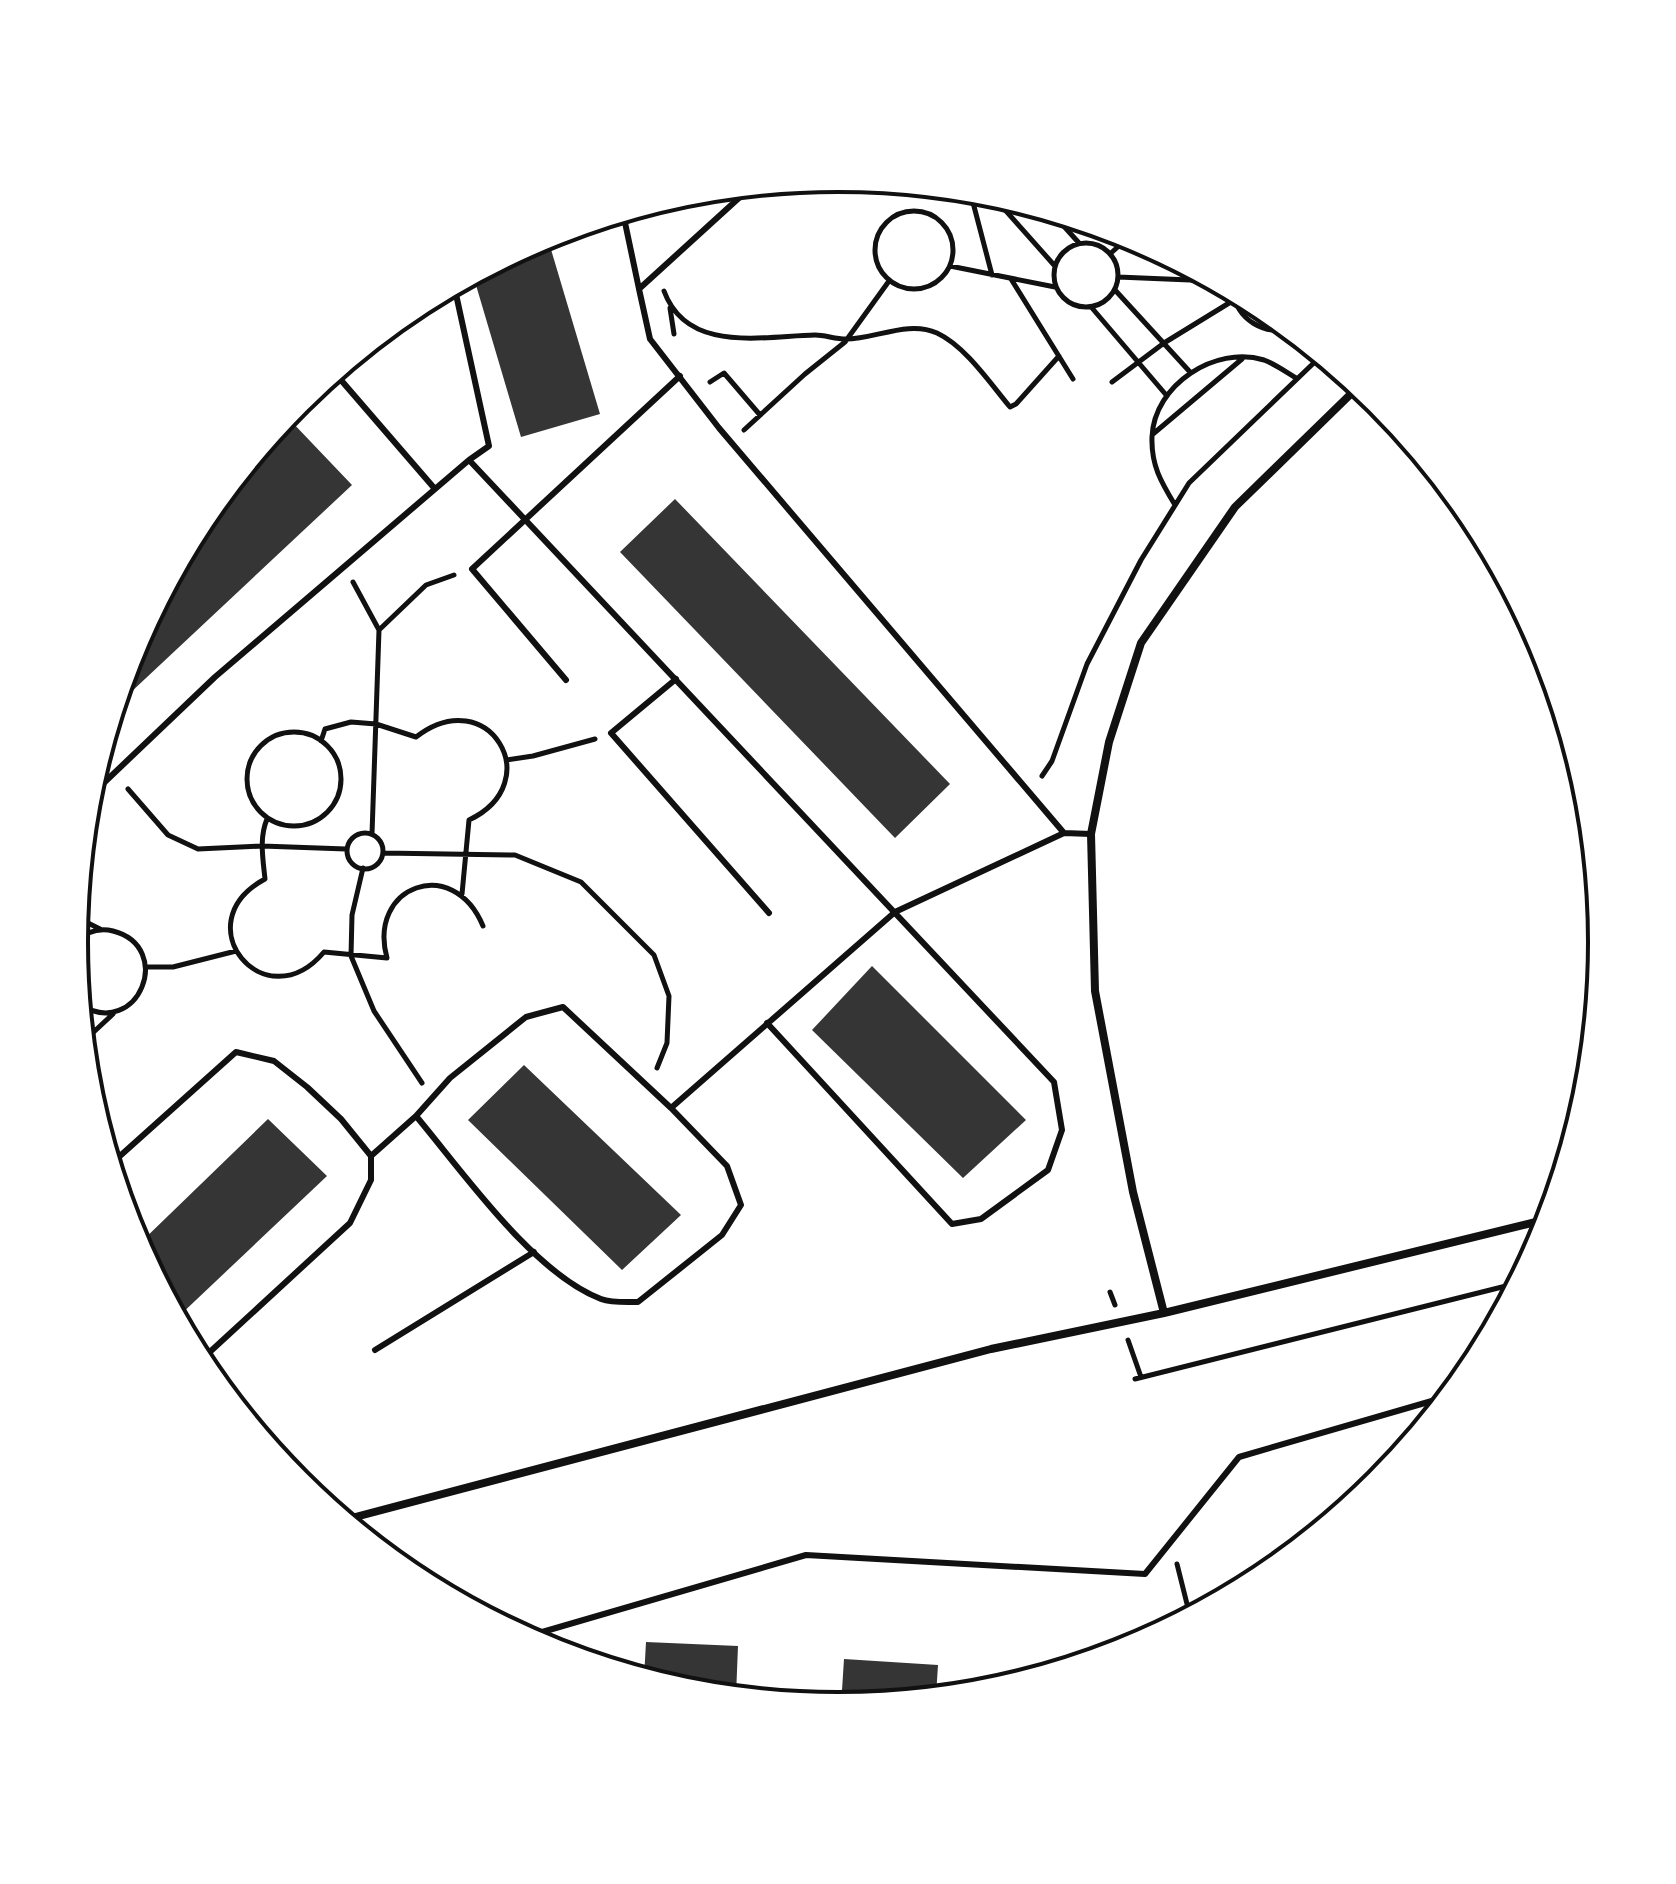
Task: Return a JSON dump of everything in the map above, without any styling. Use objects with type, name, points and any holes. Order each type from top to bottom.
[{"type":"street","points":[[1164,1313],[1133,1192],[1095,991],[1091,834],[1109,742],[1141,643],[1235,507],[1350,395]]},
{"type":"street","points":[[356,1517],[991,1349],[1164,1313],[1533,1223]]},
{"type":"lane","points":[[639,289],[739,198]]},
{"type":"lane","points":[[625,224],[650,339],[731,442],[1064,833]]},
{"type":"lane","points":[[106,781],[215,677],[489,446],[456,296]]},
{"type":"lane","points":[[566,680],[472,569],[680,376]]},
{"type":"lane","points":[[341,380],[435,489]]},
{"type":"lane","points":[[469,460],[1054,1082],[1062,1130],[1048,1170],[981,1219],[952,1224],[767,1023]]},
{"type":"lane","points":[[676,679],[611,733],[769,913]]},
{"type":"lane","points":[[671,1108],[895,912],[1064,833],[1091,834]]},
{"type":"lane","points":[[371,1156],[416,1116],[450,1078],[526,1017],[563,1007],[671,1108],[727,1166],[741,1205],[722,1235],[638,1302],[604,1300],[561,1279],[513,1232],[416,1116]]},
{"type":"lane","points":[[120,1156],[236,1052],[274,1061],[341,1119],[371,1156],[371,1180],[350,1223],[210,1352]]},
{"type":"lane","points":[[375,1350],[534,1252]]},
{"type":"lane","points":[[543,1632],[806,1555],[1145,1574],[1239,1457],[1431,1401]]},
{"type":"path","points":[[973,204],[992,275]]},
{"type":"path","points":[[921,211],[939,219],[951,236],[954,256],[945,275],[928,287],[908,290],[889,281],[877,265],[875,244],[883,225],[900,212],[921,211]]},
{"type":"path","points":[[1007,212],[1054,265]]},
{"type":"path","points":[[1065,228],[1079,243]]},
{"type":"path","points":[[1079,243],[1096,244],[1111,253],[1118,269],[1115,289],[1107,300],[1092,308],[1075,307],[1060,297],[1053,281],[1054,265],[1064,250],[1079,243]]},
{"type":"path","points":[[1111,253],[1118,247]]},
{"type":"path","points":[[950,266],[1056,287]]},
{"type":"path","points":[[658,272],[678,343]]},
{"type":"path","points":[[1118,277],[1191,280]]},
{"type":"path","points":[[1011,279],[1073,379]]},
{"type":"path","points":[[731,442],[846,339],[889,281]]},
{"type":"path","points":[[1115,289],[1190,372]]},
{"type":"path","points":[[1112,382],[1164,343],[1230,302]]},
{"type":"path","points":[[670,307],[691,327],[734,339],[818,335],[846,339],[911,330],[936,333],[969,357],[1010,407],[1059,356]]},
{"type":"path","points":[[1092,308],[1167,396]]},
{"type":"path","points":[[1238,308],[1243,316],[1258,327],[1273,331]]},
{"type":"path","points":[[1175,505],[1156,472],[1152,435],[1167,396],[1190,372],[1225,358],[1263,360],[1296,378]]},
{"type":"path","points":[[1152,435],[1242,359]]},
{"type":"path","points":[[1030,793],[1052,761],[1087,664],[1141,560],[1189,483],[1314,362]]},
{"type":"path","points":[[705,385],[724,373],[760,415]]},
{"type":"path","points":[[345,566],[379,630],[372,834]]},
{"type":"path","points":[[379,630],[426,585],[472,569]]},
{"type":"path","points":[[321,741],[325,729],[351,722],[376,724],[416,737],[431,725],[450,719],[469,721],[486,728],[499,743],[506,760],[507,780],[499,798],[486,812],[469,820],[462,894]]},
{"type":"path","points":[[292,731],[311,735],[328,745],[338,762],[341,782],[336,801],[323,816],[306,825],[286,826],[267,819],[253,805],[246,786],[248,766],[257,749],[272,736],[292,731]]},
{"type":"path","points":[[506,760],[533,756],[611,733]]},
{"type":"path","points":[[115,772],[168,835],[198,849],[262,846],[346,849]]},
{"type":"path","points":[[267,819],[262,846],[265,879],[249,887],[237,900],[231,917],[230,934],[236,951],[247,965],[263,974],[280,978],[298,975],[313,965],[324,952],[387,958],[383,934],[389,910],[400,897],[430,885],[446,887],[462,894],[476,908],[483,926]]},
{"type":"path","points":[[360,833],[372,834],[380,841],[383,853],[379,863],[369,869],[349,861],[346,849],[351,839],[360,833]]},
{"type":"path","points":[[383,853],[515,855],[581,882],[654,955],[669,996],[667,1043],[649,1087]]},
{"type":"path","points":[[363,868],[352,915],[351,956],[374,1011],[432,1098]]},
{"type":"path","points":[[89,923],[125,934],[140,948],[147,967],[144,987],[132,1004],[113,1013],[93,1032]]},
{"type":"path","points":[[88,932],[101,929]]},
{"type":"path","points":[[147,967],[173,967],[236,951]]},
{"type":"path","points":[[92,1011],[113,1013]]},
{"type":"path","points":[[1135,1379],[1504,1286]]},
{"type":"path","points":[[1172,1543],[1187,1606]]},
{"type":"building","points":[[551,249],[600,414],[521,437],[476,285]]},
{"type":"building","points":[[295,425],[352,485],[131,692],[165,610],[188,567],[243,485]]},
{"type":"building","points":[[675,499],[950,784],[895,838],[620,552]]},
{"type":"building","points":[[872,966],[1026,1120],[963,1178],[812,1030]]},
{"type":"building","points":[[524,1065],[681,1215],[622,1270],[468,1120]]},
{"type":"building","points":[[268,1119],[327,1176],[185,1311],[148,1235]]},
{"type":"building","points":[[646,1642],[738,1646],[736,1685],[645,1666]]},
{"type":"building","points":[[844,1659],[938,1665],[937,1686],[842,1692]]}]
